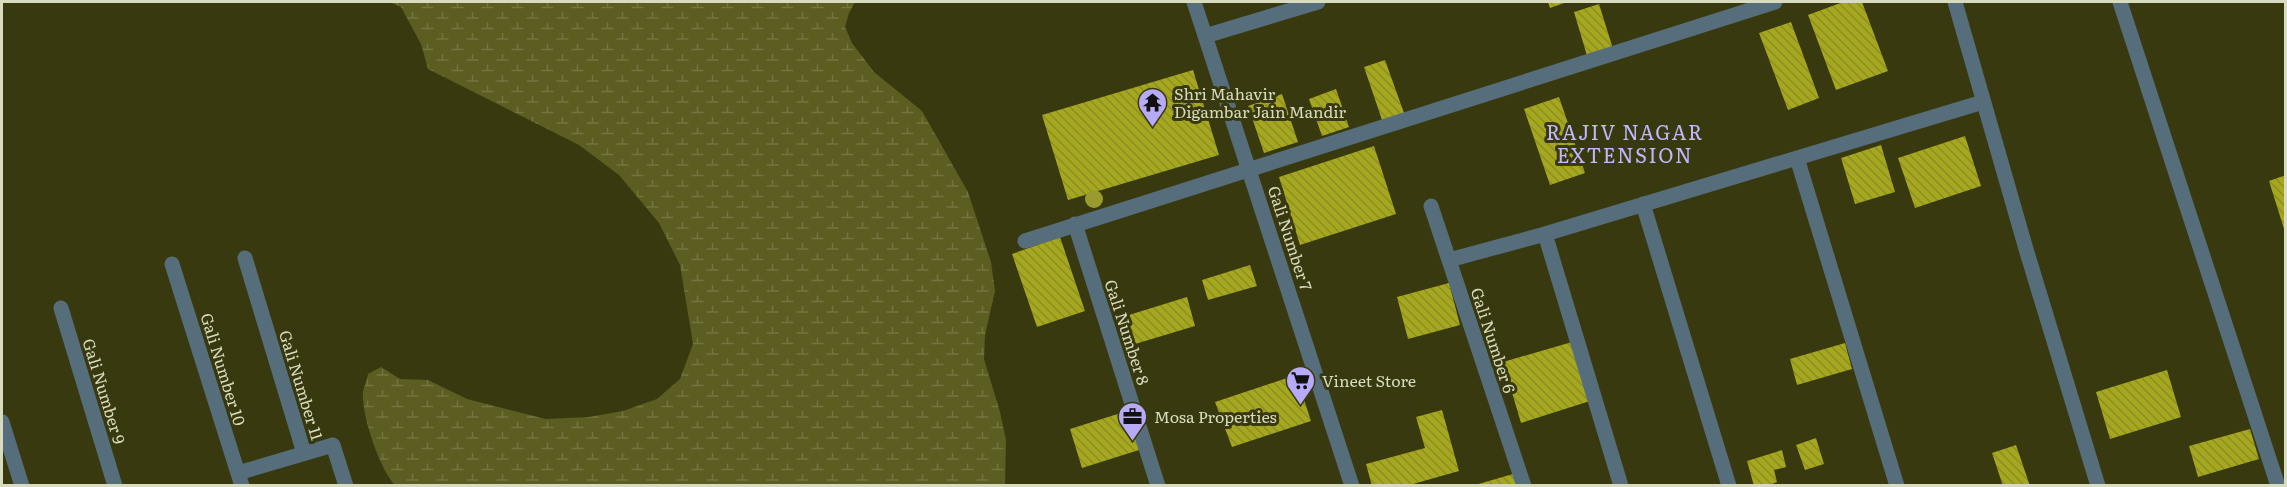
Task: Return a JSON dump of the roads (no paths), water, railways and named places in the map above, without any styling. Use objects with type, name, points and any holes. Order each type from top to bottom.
[{"type":"street","name":"Gali Number 7","points":[[1194,2],[1352,486]]},
{"type":"street","points":[[1205,36],[1318,2]]},
{"type":"street","points":[[1025,241],[1775,2]]},
{"type":"street","points":[[1955,2],[2098,486]]},
{"type":"street","points":[[2120,2],[2278,486]]},
{"type":"street","points":[[1449,260],[1545,234],[1983,102]]},
{"type":"street","points":[[1797,158],[1897,486]]},
{"type":"street","points":[[1643,204],[1729,486]]},
{"type":"street","name":"Gali Number 6","points":[[1431,206],[1524,486]]},
{"type":"street","name":"Gali Number 8","points":[[1076,224],[1158,486]]},
{"type":"street","points":[[1545,234],[1622,486]]},
{"type":"street","name":"Gali Number 11","points":[[245,258],[304,453],[333,445],[346,486]]},
{"type":"street","name":"Gali Number 10","points":[[172,264],[240,479]]},
{"type":"street","name":"Gali Number 9","points":[[61,308],[115,486]]},
{"type":"street","points":[[2,422],[22,486]]},
{"type":"street","points":[[240,479],[304,453]]},
{"type":"place","name":"Shri Mahavir Digambar Jain Mandir","points":[[1153,128]]},
{"type":"place","name":"Vineet Store","points":[[1301,406]]},
{"type":"place","name":"Mosa Properties","points":[[1133,442]]},
{"type":"district","name":"RAJIV NAGAR EXTENSION","points":[[1625,142]]}]
